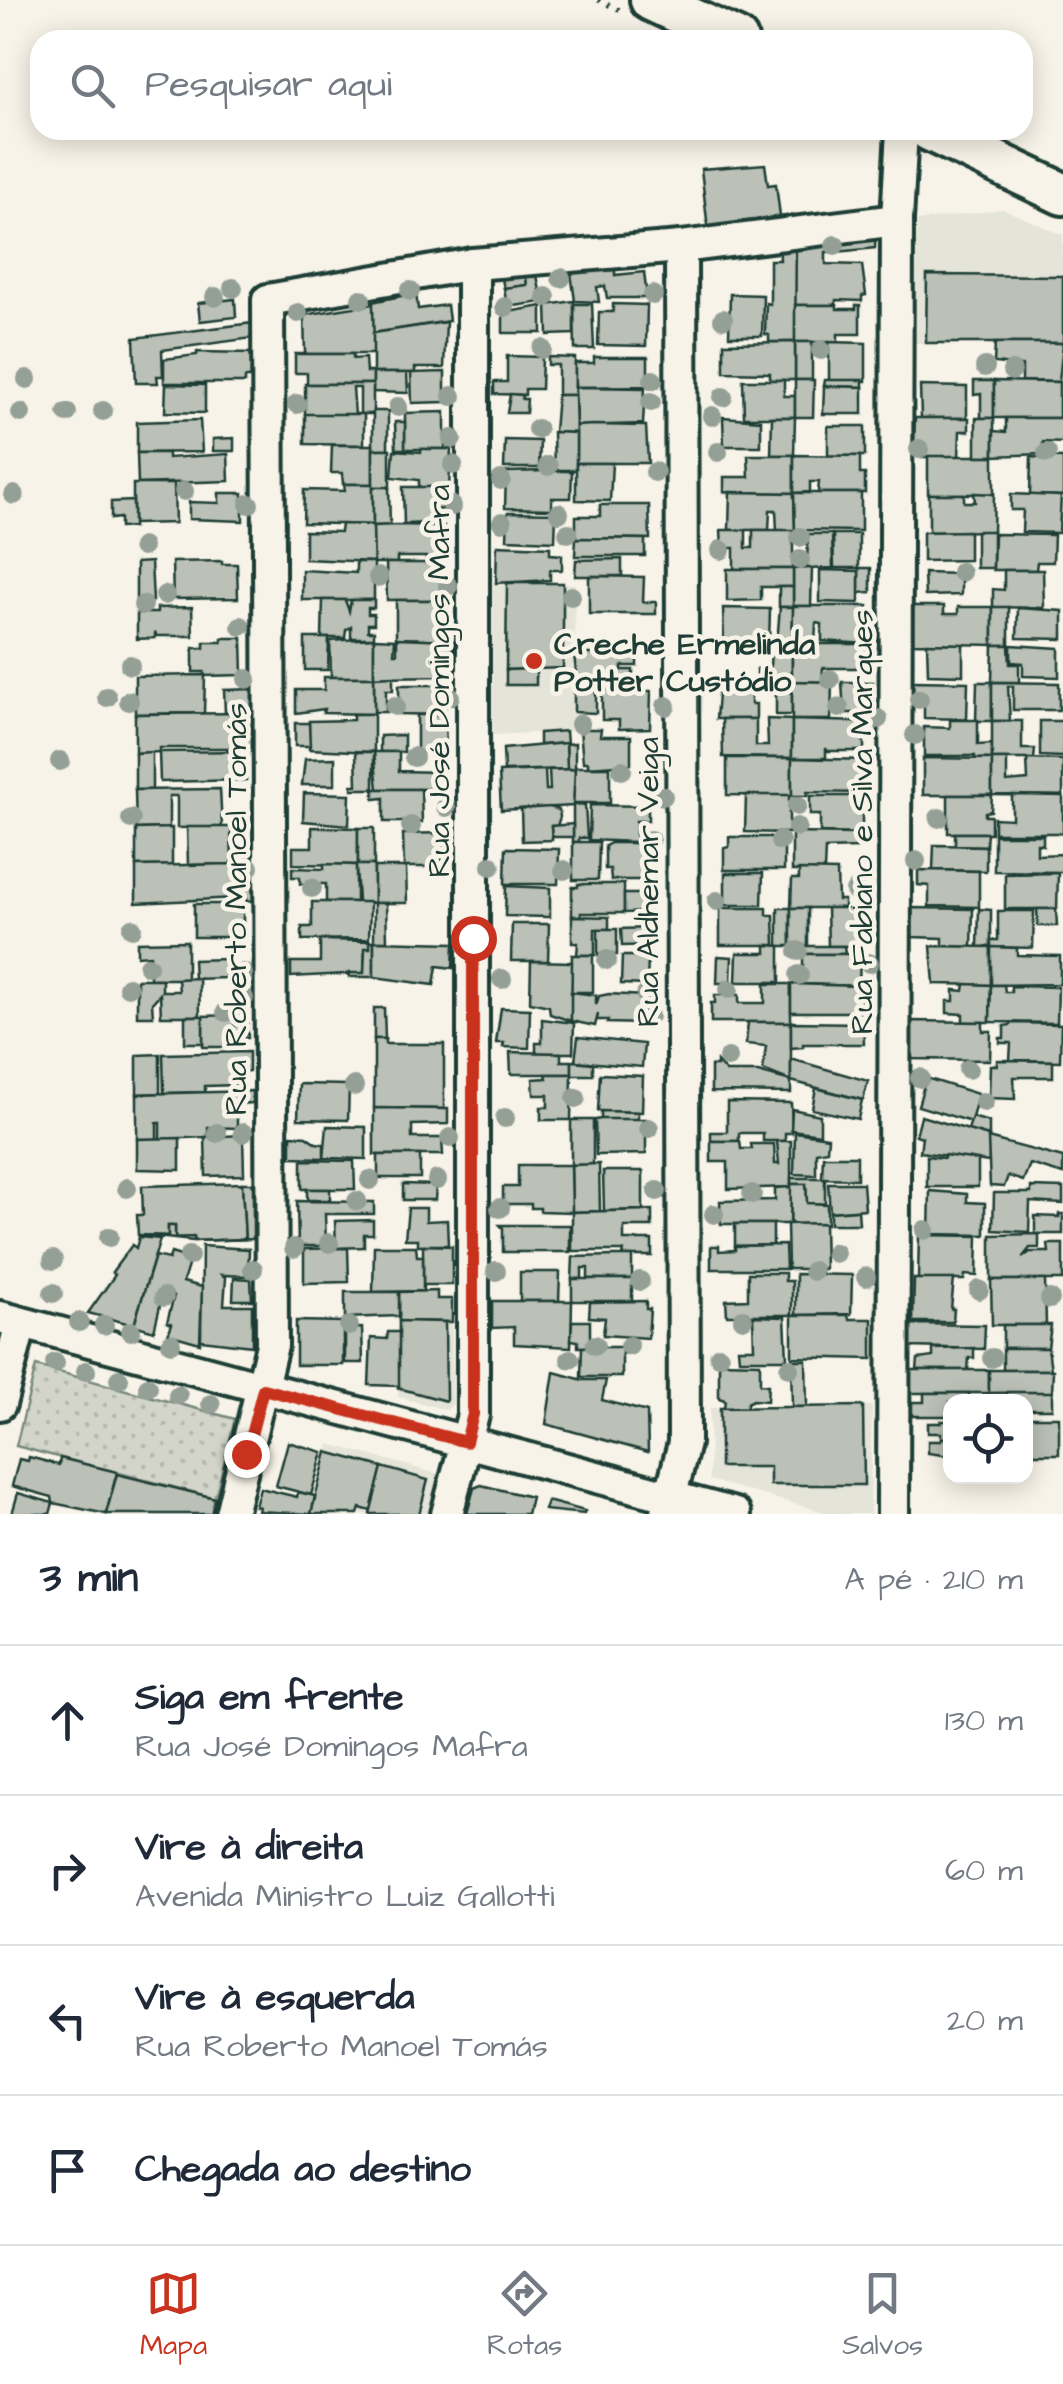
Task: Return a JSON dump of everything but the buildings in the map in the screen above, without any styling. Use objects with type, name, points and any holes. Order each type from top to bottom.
[{"type":"main road","points":[[652,0],[716,30]]},
{"type":"main road","points":[[951,140],[1063,194]]},
{"type":"street","name":"Rua Fabiano e Silva Marques","points":[[894,1514],[896,220],[901,140]]},
{"type":"street","points":[[473,264],[680,248],[896,220]]},
{"type":"street","name":"Rua Aldhemar Veiga","points":[[668,1505],[684,1443],[680,248]]},
{"type":"street","name":"Rua Roberto Manoel Tomás","points":[[230,1514],[272,1345],[268,300],[473,264]]},
{"type":"street","name":"Rua José Domingos Mafra","points":[[447,1514],[473,1414],[473,264]]},
{"type":"street","points":[[0,1404],[10,1320],[466,1442],[668,1505],[734,1514]]},
{"type":"shaded area","points":[[1003,209],[1063,235],[1063,343],[915,343],[917,221]]},
{"type":"shaded area","name":"Creche Ermelinda Potter Custódio","points":[[493,582],[575,584],[574,731],[493,735]]},
{"type":"shaded area","points":[[399,1321],[452,1322],[453,1404],[447,1410],[398,1397]]},
{"type":"shaded area","points":[[36,1366],[235,1419],[215,1498],[16,1446]]},
{"type":"shaded area","points":[[872,1406],[870,1514],[831,1514],[709,1480],[710,1408]]},
{"type":"shaded area","points":[[329,1444],[439,1474],[428,1514],[311,1514]]},
{"type":"place","name":"Creche Ermelinda Potter Custódio","points":[[534,661]]},
{"type":"route","points":[[246,1454],[263,1389],[466,1442],[473,1414],[473,938]]}]
